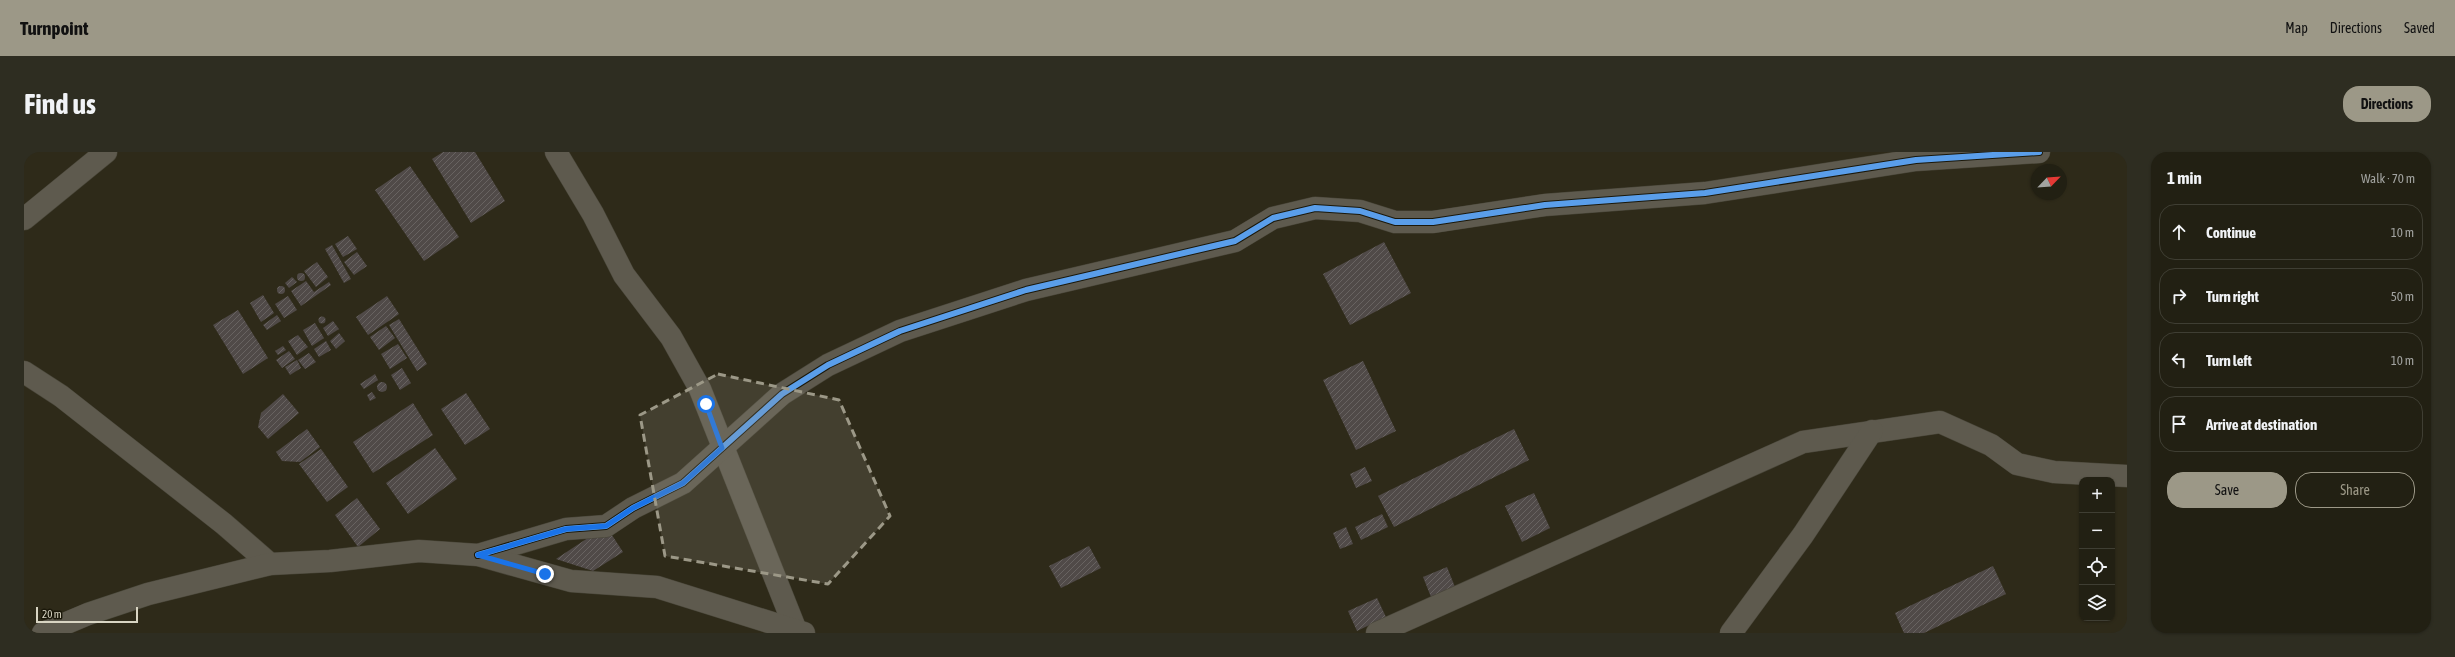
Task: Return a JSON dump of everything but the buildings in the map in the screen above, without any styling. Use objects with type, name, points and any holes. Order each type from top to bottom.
[{"type":"street","points":[[24,219],[106,152]]},
{"type":"street","points":[[556,152],[593,214],[624,275],[671,337],[700,389],[722,448],[799,632]]},
{"type":"street","points":[[478,555],[566,529],[606,526],[633,508],[683,483],[782,394],[828,365],[900,331],[1026,290],[1235,241],[1273,218],[1315,208],[1360,211],[1395,222],[1433,222],[1545,205],[1705,193],[1916,160],[2039,152]]},
{"type":"street","points":[[24,372],[61,396],[224,524],[270,564]]},
{"type":"street","points":[[1377,633],[1803,442],[1940,422],[1991,445],[2018,464],[2054,472],[2127,476]]},
{"type":"street","points":[[1731,633],[1803,535],[1872,431]]},
{"type":"street","points":[[44,633],[88,614],[148,594],[270,564],[330,561],[419,551],[478,555],[572,581],[657,587],[799,632]]},
{"type":"highlighted area","points":[[718,374],[839,400],[890,516],[828,584],[665,556],[640,415]]},
{"type":"cycle path","points":[[478,555],[566,529],[606,526],[633,508],[683,483],[782,394],[828,365],[900,331],[1026,290],[1235,241],[1273,218],[1315,208],[1360,211],[1395,222],[1433,222],[1545,205],[1705,193],[1916,160],[2039,152]]},
{"type":"route","points":[[545,574],[478,555],[566,529],[606,526],[633,508],[683,483],[722,448],[706,404]]}]
